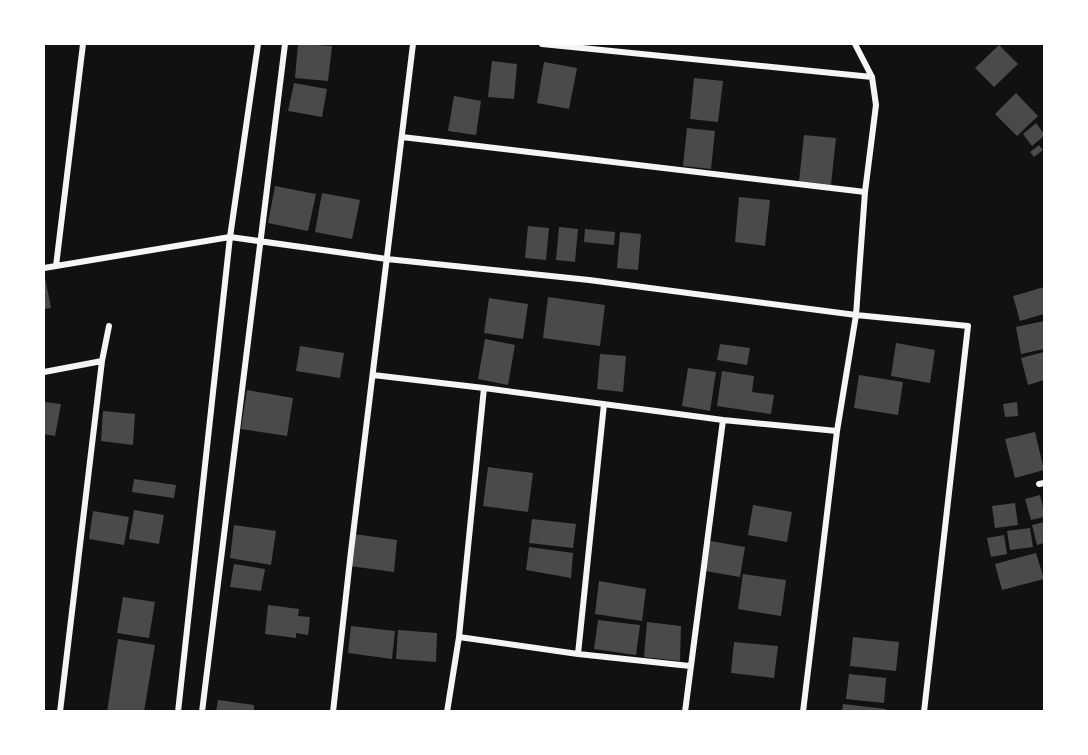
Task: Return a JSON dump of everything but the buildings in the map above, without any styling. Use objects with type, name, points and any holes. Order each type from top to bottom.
[{"type":"street","points":[[56,266],[83,44]]},
{"type":"street","points":[[178,711],[230,237],[258,44]]},
{"type":"street","points":[[202,711],[285,44]]},
{"type":"street","points":[[333,711],[413,44]]},
{"type":"street","points":[[542,44],[872,76]]},
{"type":"street","points":[[803,711],[837,431],[856,315],[865,192],[876,105],[872,76],[855,44]]},
{"type":"street","points":[[402,137],[865,192]]},
{"type":"street","points":[[44,268],[230,237],[387,259],[589,280],[856,315],[968,326],[924,711]]},
{"type":"street","points":[[60,711],[102,361],[109,326]]},
{"type":"street","points":[[44,372],[102,361]]},
{"type":"street","points":[[373,375],[723,420],[837,431]]},
{"type":"street","points":[[447,711],[459,637],[484,388]]},
{"type":"street","points":[[578,654],[604,404]]},
{"type":"street","points":[[685,711],[723,420]]},
{"type":"street","points":[[459,637],[578,654],[690,666]]}]
